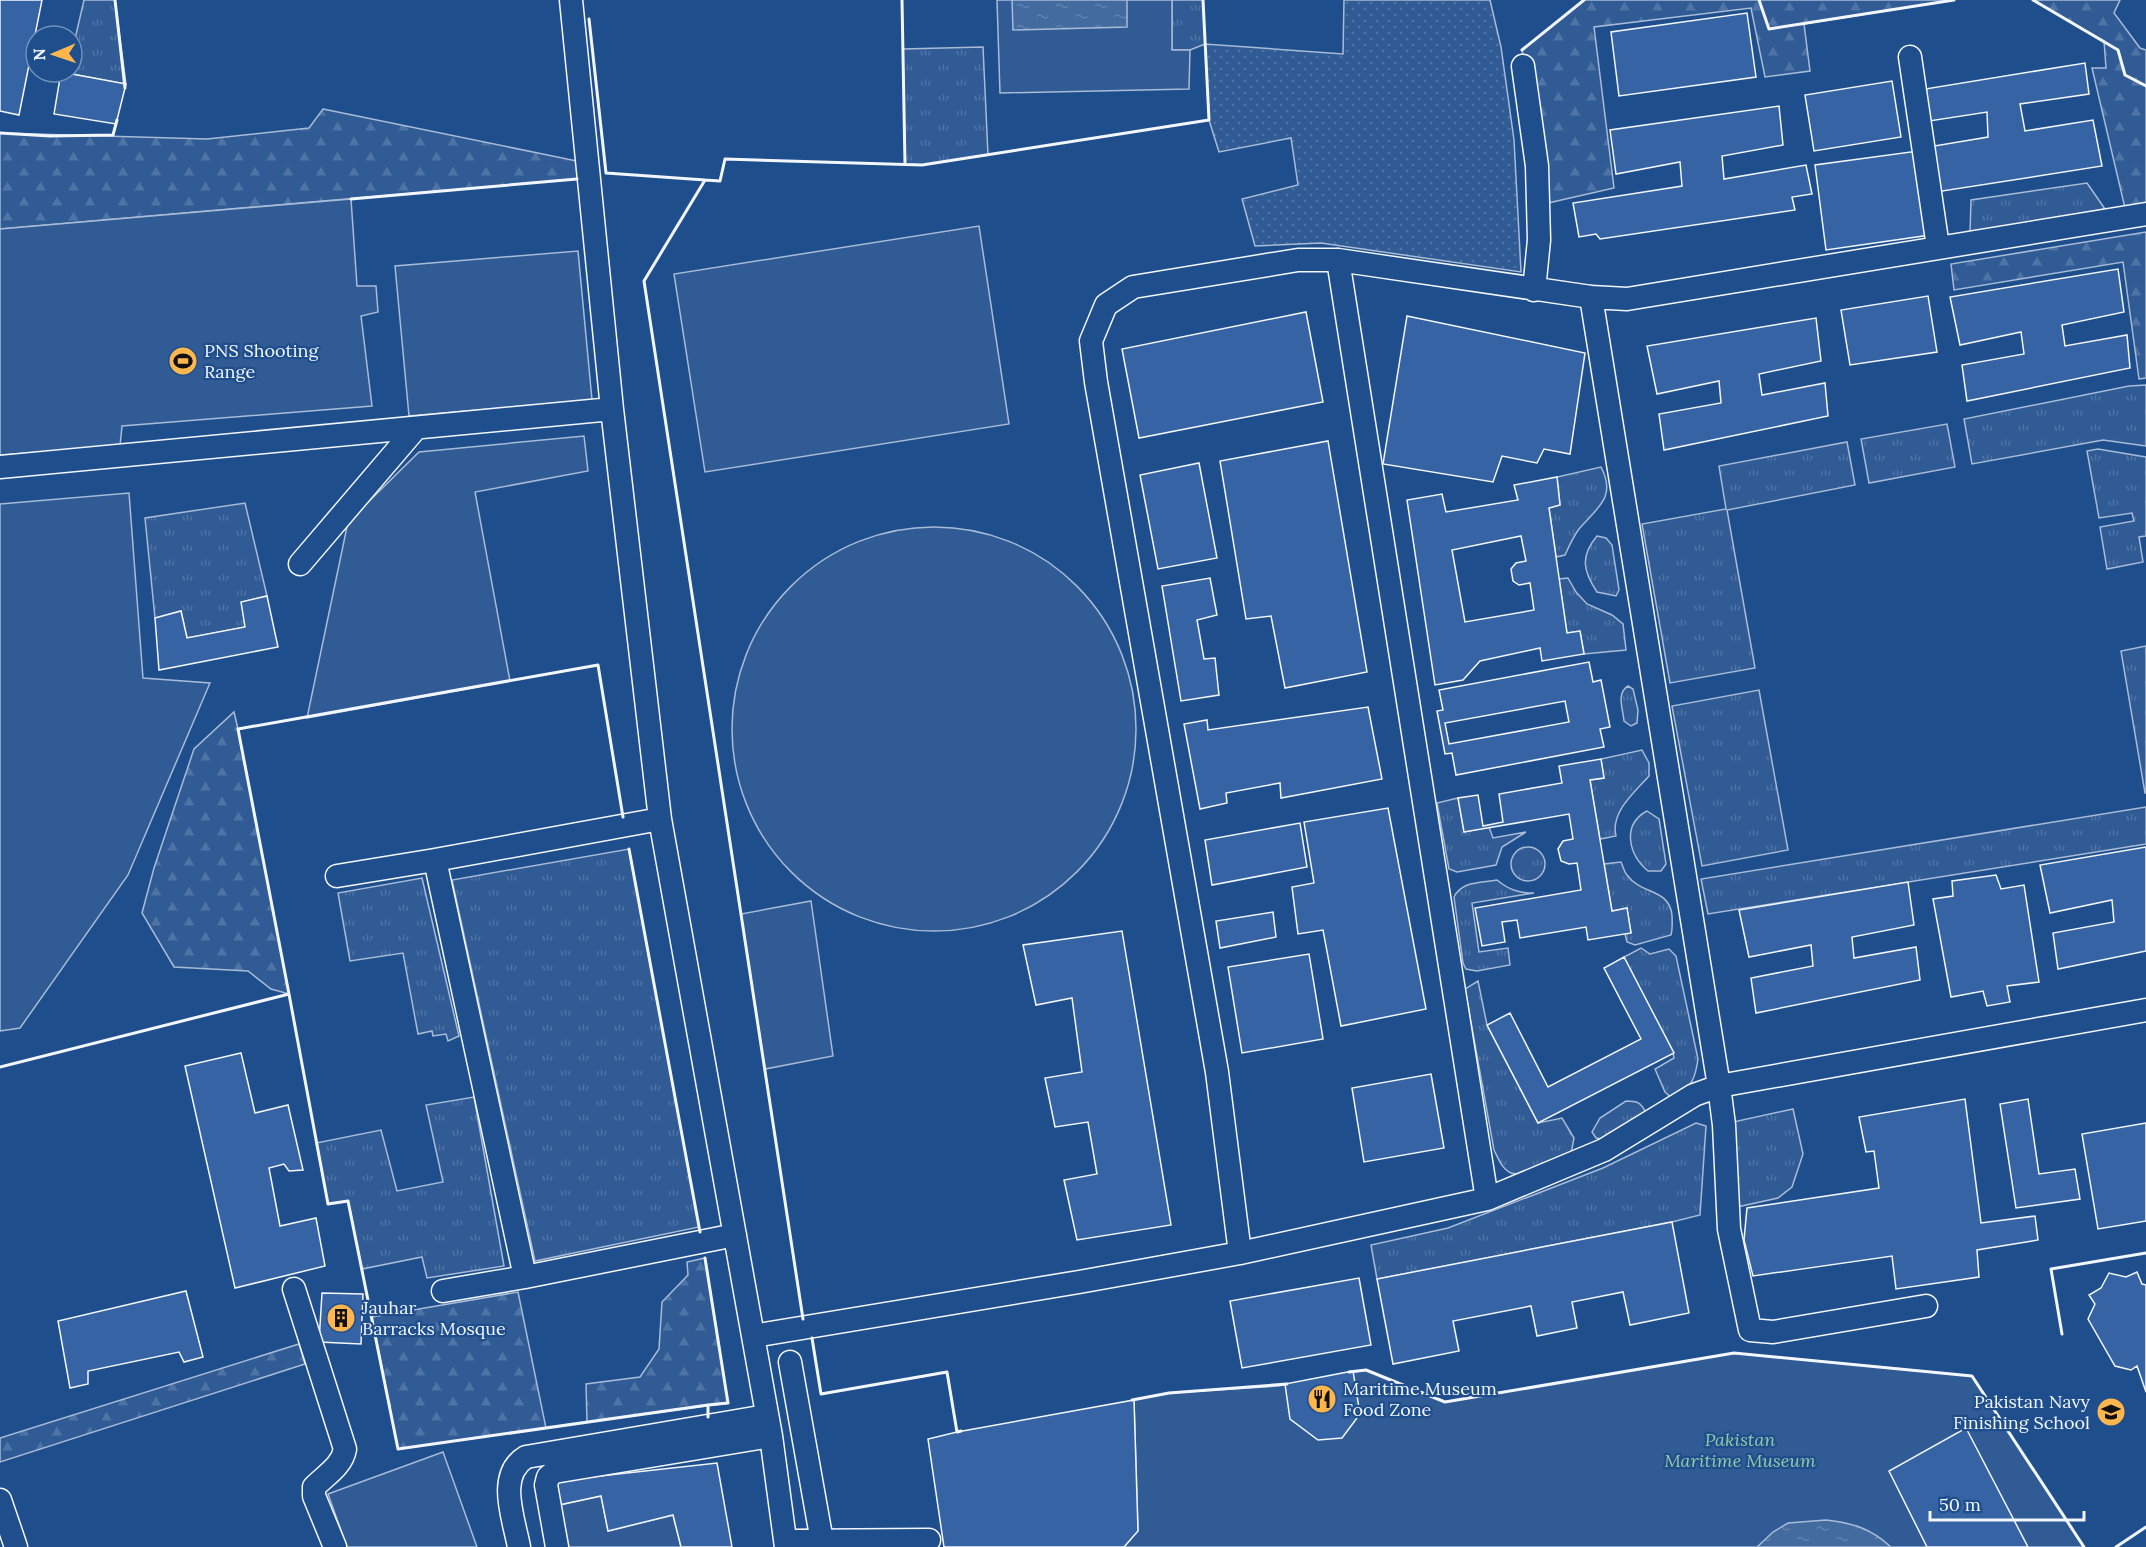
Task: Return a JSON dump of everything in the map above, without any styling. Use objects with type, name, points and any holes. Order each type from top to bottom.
[{"type":"street","points":[[571,0],[612,409],[660,819],[769,1426],[786,1544],[929,1540]]},
{"type":"street","points":[[1910,57],[1938,248]]},
{"type":"street","points":[[1523,66],[1537,166],[1539,240],[1534,290]]},
{"type":"street","points":[[1240,1253],[1216,1072],[1096,382],[1091,342],[1106,305],[1133,287],[1298,260],[1338,260],[1534,290],[1627,299],[2146,214]]},
{"type":"street","points":[[1338,260],[1487,1199]]},
{"type":"street","points":[[1591,297],[1719,1086],[1724,1125],[1729,1229],[1750,1330],[1773,1332],[1926,1306]]},
{"type":"street","points":[[0,467],[612,409]]},
{"type":"street","points":[[300,564],[416,428]]},
{"type":"street","points":[[337,876],[660,819]]},
{"type":"street","points":[[435,860],[525,1277]]},
{"type":"street","points":[[753,1336],[1240,1253],[1487,1199],[1604,1150],[1694,1095],[1719,1086],[2146,1010]]},
{"type":"street","points":[[443,1291],[735,1235]]},
{"type":"street","points":[[294,1289],[345,1449],[343,1458],[336,1467],[314,1487],[314,1496],[335,1547]]},
{"type":"street","points":[[790,1362],[822,1544]]},
{"type":"street","points":[[519,1547],[508,1490],[511,1473],[516,1463],[526,1457],[769,1426]]},
{"type":"street","points":[[557,1547],[546,1485],[548,1477],[554,1472],[769,1426]]},
{"type":"street","points":[[0,1500],[16,1547]]},
{"type":"green space","points":[[84,0],[115,0],[126,84],[84,76],[84,24],[78,24]]},
{"type":"green space","points":[[1172,0],[1203,0],[1205,44],[1190,50],[1172,50]]},
{"type":"green space","points":[[1344,0],[1490,0],[1501,47],[1514,140],[1521,272],[1321,243],[1255,246],[1242,199],[1298,185],[1291,138],[1219,152],[1209,120],[1205,44],[1343,54]]},
{"type":"green space","points":[[1584,0],[1954,0],[1804,24],[1810,71],[1765,77],[1751,8],[1594,27],[1614,188],[1548,203],[1522,50]]},
{"type":"green space","points":[[2033,0],[2120,0],[2114,13],[2140,48],[2146,50],[2146,206],[2125,208],[2092,68],[2106,68],[2104,41]]},
{"type":"green space","points":[[983,47],[988,155],[922,165],[905,164],[903,49]]},
{"type":"green space","points":[[323,109],[577,161],[577,179],[0,229],[0,133],[207,139],[309,128]]},
{"type":"green space","points":[[2087,183],[2105,209],[1970,233],[1971,200]]},
{"type":"green space","points":[[2146,232],[2146,378],[2139,379],[2123,262],[1954,290],[1951,264]]},
{"type":"green space","points":[[2146,385],[2146,446],[2103,440],[1972,464],[1964,419],[2129,386]]},
{"type":"green space","points":[[1947,424],[1955,467],[1869,483],[1861,439]]},
{"type":"green space","points":[[1847,442],[1855,485],[1727,510],[1755,668],[1670,683],[1642,524],[1726,509],[1719,466]]},
{"type":"green space","points":[[2098,449],[2146,457],[2146,536],[2139,537],[2143,562],[2107,569],[2100,527],[2134,521],[2132,513],[2099,518],[2087,451]]},
{"type":"green space","points":[[1601,467],[1607,486],[1603,501],[1577,532],[1565,555],[1556,557],[1549,508],[1560,505],[1557,477]]},
{"type":"green space","points":[[245,503],[267,596],[242,602],[245,627],[187,638],[181,611],[155,618],[145,518]]},
{"type":"green space","points":[[1597,536],[1606,538],[1612,545],[1619,590],[1616,596],[1597,592],[1586,570],[1588,550]]},
{"type":"green space","points":[[1568,578],[1576,592],[1587,604],[1612,615],[1623,624],[1626,650],[1584,654],[1580,631],[1567,633],[1559,579]]},
{"type":"green space","points":[[2146,646],[2146,793],[2145,793],[2121,651]]},
{"type":"green space","points":[[1628,686],[1633,689],[1638,710],[1637,723],[1631,726],[1624,721],[1621,702],[1622,693]]},
{"type":"green space","points":[[1759,690],[1788,850],[1702,866],[1672,706]]},
{"type":"green space","points":[[234,712],[289,994],[271,989],[248,971],[174,967],[142,913],[154,868],[194,749]]},
{"type":"green space","points":[[1642,750],[1649,763],[1649,776],[1620,810],[1615,827],[1616,836],[1600,839],[1590,780],[1604,778],[1601,759]]},
{"type":"green space","points":[[1458,798],[1464,832],[1489,827],[1493,838],[1526,832],[1502,847],[1496,865],[1457,872],[1449,869],[1437,803]]},
{"type":"green space","points":[[2146,807],[2146,844],[1708,914],[1701,879]]},
{"type":"green space","points":[[1647,811],[1659,819],[1666,864],[1661,871],[1648,871],[1632,849],[1631,832],[1634,824]]},
{"type":"green space","points":[[1528,847],[1540,852],[1545,864],[1540,876],[1528,881],[1516,876],[1511,864],[1516,852]]},
{"type":"green space","points":[[629,849],[699,1227],[535,1261],[452,880]]},
{"type":"green space","points":[[1621,862],[1626,874],[1633,881],[1666,900],[1672,915],[1671,935],[1635,945],[1627,942],[1625,934],[1631,933],[1627,909],[1612,911],[1604,864]]},
{"type":"green space","points":[[422,878],[459,1036],[448,1041],[446,1034],[433,1036],[432,1031],[418,1034],[403,953],[350,961],[338,893]]},
{"type":"green space","points":[[1497,880],[1514,890],[1534,893],[1472,903],[1479,952],[1508,948],[1510,965],[1477,971],[1466,969],[1463,963],[1454,897],[1467,885]]},
{"type":"green space","points":[[1641,948],[1650,954],[1669,949],[1676,956],[1698,1059],[1691,1082],[1674,1100],[1665,1092],[1655,1069],[1674,1058],[1673,1053],[1624,957]]},
{"type":"green space","points":[[1478,981],[1487,1025],[1538,1123],[1562,1118],[1574,1138],[1571,1154],[1524,1173],[1511,1173],[1505,1169],[1494,1150],[1465,989]]},
{"type":"green space","points":[[474,1097],[504,1266],[427,1278],[422,1257],[362,1269],[348,1201],[328,1204],[316,1143],[381,1130],[397,1191],[443,1182],[426,1105]]},
{"type":"green space","points":[[1626,1101],[1638,1103],[1646,1113],[1602,1139],[1596,1138],[1592,1132],[1600,1118]]},
{"type":"green space","points":[[1793,1109],[1803,1154],[1792,1187],[1778,1198],[1737,1207],[1733,1122]]},
{"type":"green space","points":[[1696,1123],[1706,1126],[1700,1215],[1377,1279],[1371,1245],[1448,1228],[1603,1168]]},
{"type":"green space","points":[[705,1258],[728,1403],[587,1422],[586,1384],[640,1377],[659,1349],[662,1302],[688,1275],[687,1262]]},
{"type":"green space","points":[[518,1292],[546,1428],[398,1449],[372,1317]]},
{"type":"green space","points":[[299,1344],[305,1364],[0,1462],[0,1438]]},
{"type":"shaded area","points":[[997,0],[1172,0],[1172,50],[1190,50],[1189,89],[1000,93]]},
{"type":"shaded area","name":"PNS Shooting Range","points":[[351,199],[357,286],[376,286],[378,312],[361,316],[372,406],[122,426],[120,446],[0,455],[0,229]]},
{"type":"shaded area","points":[[979,226],[1009,424],[705,472],[674,274]]},
{"type":"shaded area","points":[[578,251],[592,400],[409,416],[395,266]]},
{"type":"shaded area","points":[[584,436],[588,471],[475,492],[510,681],[307,718],[348,522],[419,452]]},
{"type":"shaded area","points":[[129,493],[143,678],[210,683],[128,875],[20,1028],[0,1031],[0,504]]},
{"type":"shaded area","points":[[934,527],[973,531],[1011,542],[1046,561],[1077,586],[1102,617],[1121,652],[1132,690],[1136,729],[1132,768],[1121,806],[1102,841],[1077,872],[1046,897],[1011,916],[973,927],[934,931],[895,927],[857,916],[822,897],[791,872],[766,841],[747,806],[736,768],[732,729],[736,690],[747,652],[766,617],[791,586],[822,561],[857,542],[895,531]]},
{"type":"shaded area","points":[[811,901],[833,1056],[765,1069],[741,914]]},
{"type":"shaded area","name":"Pakistan Maritime Museum","points":[[1734,1353],[1972,1376],[2084,1547],[1124,1547],[1138,1530],[1134,1400],[1169,1393],[1278,1386],[1366,1370],[1445,1402]]},
{"type":"shaded area","points":[[443,1452],[477,1547],[347,1547],[328,1494]]},
{"type":"shaded area","points":[[601,1496],[608,1531],[673,1515],[681,1547],[569,1547],[559,1505]]},
{"type":"water","points":[[1012,0],[1127,0],[1127,27],[1013,30]]},
{"type":"water","points":[[1826,1520],[1861,1528],[1876,1535],[1891,1547],[1757,1547],[1773,1532],[1788,1523]]},
{"type":"building","points":[[0,0],[42,0],[37,24],[24,24],[25,84],[19,115],[0,111]]},
{"type":"building","points":[[1747,13],[1756,77],[1619,96],[1611,32]]},
{"type":"building","points":[[2085,63],[2089,94],[2020,104],[2025,131],[2093,120],[2102,166],[1936,192],[1928,147],[1988,137],[1987,112],[1923,122],[1919,90]]},
{"type":"building","points":[[84,76],[126,84],[116,124],[54,114],[59,84],[84,84]]},
{"type":"building","points":[[1892,81],[1901,137],[1814,151],[1805,95]]},
{"type":"building","points":[[1779,106],[1783,145],[1722,156],[1724,179],[1806,165],[1812,194],[1792,197],[1795,210],[1600,239],[1596,234],[1579,237],[1573,203],[1682,186],[1680,162],[1616,174],[1610,130]]},
{"type":"building","points":[[1918,151],[1930,235],[1826,250],[1815,165]]},
{"type":"building","points":[[2118,269],[2124,312],[2062,325],[2065,346],[2127,335],[2130,368],[1967,401],[1962,365],[2024,354],[2021,332],[1960,345],[1950,297]]},
{"type":"building","points":[[1928,296],[1937,352],[1850,365],[1841,310]]},
{"type":"building","points":[[1306,312],[1323,402],[1139,438],[1122,349]]},
{"type":"building","points":[[1407,316],[1585,353],[1570,454],[1544,449],[1537,463],[1502,456],[1493,482],[1383,464]]},
{"type":"building","points":[[1816,318],[1821,361],[1759,374],[1762,395],[1825,383],[1828,416],[1664,450],[1659,414],[1721,403],[1719,381],[1657,394],[1647,346]]},
{"type":"building","points":[[1328,441],[1367,672],[1285,688],[1271,616],[1246,619],[1220,461]]},
{"type":"building","points":[[1199,463],[1217,558],[1158,569],[1140,475]]},
{"type":"building","points":[[1557,477],[1560,505],[1549,508],[1567,633],[1580,631],[1584,654],[1542,661],[1540,648],[1480,661],[1463,680],[1435,685],[1407,500],[1442,494],[1446,512],[1518,500],[1514,485]],"holes":[[[1521,536],[1526,561],[1516,563],[1511,569],[1513,581],[1519,585],[1530,583],[1534,610],[1465,622],[1452,550]]]},
{"type":"building","points":[[1210,578],[1217,615],[1197,620],[1204,659],[1215,658],[1219,695],[1181,701],[1162,586]]},
{"type":"building","points":[[267,596],[278,647],[159,670],[155,618],[181,611],[187,638],[245,627],[241,602]]},
{"type":"building","points":[[1589,662],[1593,682],[1601,680],[1610,727],[1600,729],[1604,747],[1456,775],[1452,753],[1445,754],[1437,711],[1443,710],[1439,690]],"holes":[[[1565,701],[1569,722],[1449,744],[1445,723]]]},
{"type":"building","points":[[1368,707],[1382,779],[1281,798],[1280,783],[1226,793],[1227,803],[1200,809],[1184,724],[1207,720],[1208,730]]},
{"type":"building","points":[[1601,759],[1604,778],[1590,780],[1612,911],[1627,908],[1631,933],[1588,940],[1586,927],[1520,938],[1517,920],[1502,922],[1505,942],[1482,946],[1475,908],[1581,890],[1577,863],[1569,864],[1561,861],[1558,849],[1563,841],[1573,839],[1569,814],[1464,832],[1458,798],[1478,795],[1483,826],[1503,822],[1499,794],[1562,783],[1559,766]]},
{"type":"building","points":[[1388,808],[1426,1009],[1341,1026],[1323,930],[1298,934],[1292,887],[1314,883],[1304,822]]},
{"type":"building","points":[[1300,823],[1307,867],[1212,885],[1205,840]]},
{"type":"building","points":[[2146,847],[2146,951],[2058,969],[2053,933],[2114,922],[2112,900],[2050,913],[2040,865]]},
{"type":"building","points":[[1996,875],[2001,889],[2024,885],[2039,982],[2007,986],[2010,1002],[1987,1006],[1983,991],[1951,997],[1933,899],[1953,896],[1952,881]]},
{"type":"building","points":[[1908,882],[1914,925],[1852,937],[1854,958],[1916,947],[1920,980],[1756,1013],[1751,978],[1813,966],[1811,945],[1749,957],[1739,910]]},
{"type":"building","points":[[1273,912],[1276,937],[1220,948],[1216,921]]},
{"type":"building","points":[[1122,931],[1171,1225],[1077,1240],[1064,1180],[1097,1174],[1088,1122],[1055,1127],[1045,1078],[1082,1072],[1072,998],[1036,1005],[1023,945]]},
{"type":"building","points":[[1309,954],[1323,1039],[1242,1053],[1228,967]]},
{"type":"building","points":[[1624,957],[1674,1053],[1538,1123],[1487,1025],[1510,1013],[1548,1087],[1641,1039],[1604,968]]},
{"type":"building","points":[[241,1053],[255,1113],[288,1105],[303,1170],[289,1171],[284,1164],[269,1168],[280,1226],[316,1218],[325,1266],[235,1288],[185,1066]]},
{"type":"building","points":[[1431,1074],[1444,1148],[1364,1162],[1352,1088]]},
{"type":"building","points":[[1965,1099],[1981,1223],[2035,1216],[2038,1240],[1977,1250],[1979,1277],[1896,1289],[1892,1256],[1753,1276],[1744,1240],[1747,1208],[1879,1188],[1874,1151],[1866,1152],[1859,1117]]},
{"type":"building","points":[[2028,1099],[2039,1174],[2075,1169],[2080,1199],[2016,1208],[2000,1104]]},
{"type":"building","points":[[2146,1123],[2146,1221],[2098,1229],[2082,1134]]},
{"type":"building","points":[[1672,1222],[1689,1313],[1630,1325],[1623,1292],[1572,1302],[1577,1328],[1537,1336],[1531,1306],[1453,1321],[1459,1351],[1393,1364],[1377,1279]]},
{"type":"building","name":"Pakistan Navy Finishing School","points":[[2137,1272],[2142,1284],[2146,1285],[2146,1392],[2137,1366],[2131,1370],[2115,1366],[2088,1319],[2095,1304],[2089,1295],[2101,1288],[2109,1273],[2126,1277]]},
{"type":"building","points":[[1359,1278],[1371,1345],[1242,1368],[1230,1301]]},
{"type":"building","points":[[186,1291],[203,1357],[184,1362],[179,1352],[88,1371],[88,1384],[70,1388],[58,1321]]},
{"type":"building","name":"Jauhar Barracks Mosque","points":[[322,1293],[363,1294],[361,1344],[319,1342]]},
{"type":"building","name":"Maritime Museum Food Zone","points":[[1353,1371],[1360,1414],[1342,1438],[1318,1440],[1290,1419],[1285,1384]]},
{"type":"building","points":[[1134,1400],[1138,1531],[1124,1547],[944,1547],[928,1439]]},
{"type":"building","points":[[1966,1428],[2028,1547],[1927,1547],[1889,1471]]},
{"type":"building","points":[[717,1463],[732,1547],[681,1547],[673,1515],[608,1531],[601,1496],[559,1505],[555,1481]]},
{"type":"wall","points":[[115,0],[125,88]]},
{"type":"wall","points":[[902,0],[905,164]]},
{"type":"wall","points":[[803,1319],[644,281],[705,180],[720,181],[725,159],[922,165],[1209,120],[1203,0]]},
{"type":"wall","points":[[1522,50],[1584,0]]},
{"type":"wall","points":[[1759,0],[1769,29],[1954,0]]},
{"type":"wall","points":[[2033,0],[2118,50],[2125,75],[2146,86]]},
{"type":"wall","points":[[589,19],[606,173],[705,180]]},
{"type":"wall","points":[[0,133],[50,136],[113,135],[117,120]]},
{"type":"wall","points":[[351,199],[577,179]]},
{"type":"wall","points":[[0,1067],[289,994],[238,729],[598,665],[623,817]]},
{"type":"wall","points":[[629,849],[700,1232]]},
{"type":"wall","points":[[289,994],[328,1204],[348,1201],[398,1449],[708,1405]]},
{"type":"wall","points":[[2062,1334],[2051,1269],[2146,1253]]},
{"type":"wall","points":[[705,1258],[728,1403],[708,1405],[708,1417]]},
{"type":"wall","points":[[812,1338],[821,1394],[947,1372],[957,1432],[961,1431]]},
{"type":"wall","points":[[1349,1372],[1366,1370],[1445,1402],[1734,1353],[1972,1376],[2084,1547]]},
{"type":"wall","points":[[1132,1400],[1169,1393],[1287,1384]]},
{"type":"wall","points":[[2116,1547],[2146,1527]]},
{"type":"place","name":"PNS Shooting Range","points":[[183,361]]},
{"type":"place","name":"Jauhar Barracks Mosque","points":[[341,1318]]},
{"type":"place","name":"Maritime Museum Food Zone","points":[[1322,1399]]},
{"type":"place","name":"Pakistan Navy Finishing School","points":[[2111,1412]]}]
